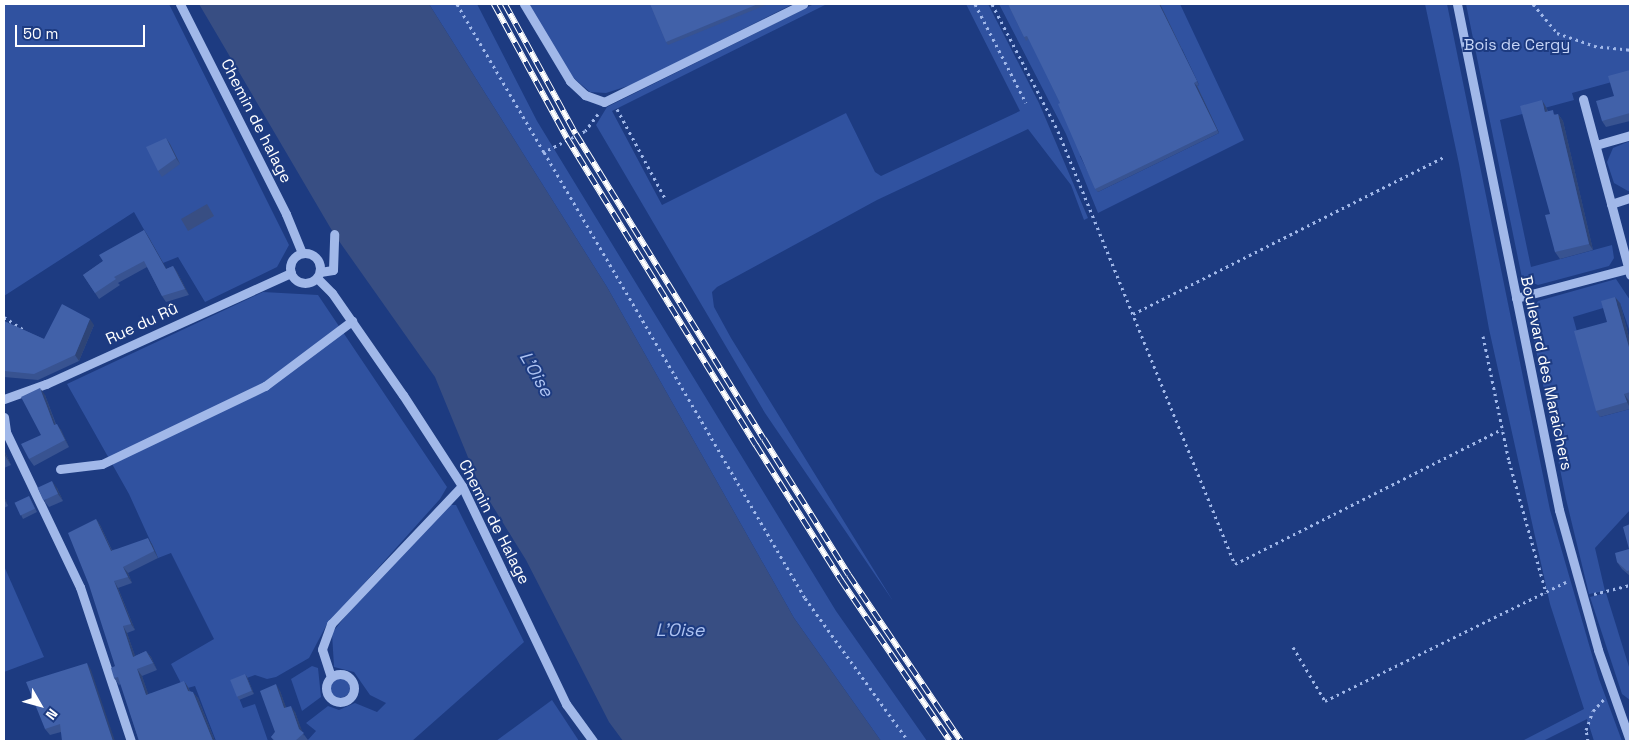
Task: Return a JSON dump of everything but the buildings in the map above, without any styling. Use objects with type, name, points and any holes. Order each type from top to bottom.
[{"type":"street","name":"Chemin de halage","points":[[180,4],[286,214],[302,253]]},
{"type":"street","points":[[524,4],[570,81],[585,95],[608,100],[803,4]]},
{"type":"street","name":"Boulevard des Maraichers","points":[[1457,4],[1559,510],[1612,693],[1630,741]]},
{"type":"street","points":[[1516,298],[1630,271],[1583,99]]},
{"type":"street","points":[[1596,145],[1630,135]]},
{"type":"street","points":[[1611,204],[1630,198]]},
{"type":"street","points":[[318,275],[316,258],[302,253],[291,262],[291,272],[296,280],[304,283],[318,275],[333,270],[334,234]]},
{"type":"street","name":"Rue du Rû","points":[[4,398],[46,384],[291,272]]},
{"type":"street","name":"Chemin de Halage","points":[[318,275],[352,321],[462,486],[566,704],[593,741]]},
{"type":"street","points":[[60,469],[102,464],[265,386],[352,321]]},
{"type":"street","points":[[4,398],[6,432],[80,587],[132,741]]},
{"type":"street","points":[[331,676],[322,649],[331,624],[462,486]]},
{"type":"street","points":[[1620,714],[1630,711]]},
{"type":"path","points":[[457,4],[805,598],[908,741]]},
{"type":"path","points":[[975,4],[1026,103]]},
{"type":"path","points":[[992,4],[1058,131],[1235,564],[1502,429]]},
{"type":"path","points":[[1533,4],[1557,33],[1594,46],[1630,50]]},
{"type":"path","points":[[544,152],[585,131],[608,100],[666,200]]},
{"type":"path","points":[[1133,314],[1444,157]]},
{"type":"path","points":[[4,317],[31,334]]},
{"type":"path","points":[[1483,336],[1502,429],[1546,593]]},
{"type":"path","points":[[1293,647],[1325,701],[1577,576]]},
{"type":"path","points":[[1583,597],[1630,585]]},
{"type":"path","points":[[1588,741],[1586,730],[1593,711],[1612,693]]},
{"type":"green space","points":[[4,4],[169,4],[289,245],[277,267],[205,302],[178,257],[163,263],[134,212],[4,296]]},
{"type":"green space","points":[[429,4],[477,4],[537,121],[836,611],[927,741],[881,741],[794,618],[607,287]]},
{"type":"green space","points":[[528,4],[793,4],[634,84],[606,93],[590,92],[570,75]]},
{"type":"green space","points":[[814,4],[827,4],[612,111],[662,205],[846,113],[875,172],[881,176],[1020,111],[966,4],[988,4],[1039,103],[1088,218],[1084,220],[1071,185],[1028,129],[877,200],[717,287],[712,292],[714,307],[731,338],[893,601],[765,413],[596,125],[607,107]]},
{"type":"green space","points":[[999,4],[1102,4],[1036,52],[1045,71],[1163,14],[1159,4],[1180,4],[1244,140],[1098,213],[1066,134]],"holes":[[[1182,49],[1199,85],[1078,143],[1061,107]],[[1202,97],[1219,133],[1098,192],[1080,156]]]},
{"type":"green space","points":[[1425,4],[1447,4],[1550,510],[1599,679],[1622,741],[1594,741],[1587,719],[1543,741],[1522,741],[1584,709],[1550,604],[1489,329],[1459,164]]},
{"type":"green space","name":"Bois de Cergy","points":[[1466,4],[1630,4],[1630,77],[1572,93],[1574,100],[1500,120],[1531,267],[1612,245],[1614,258],[1609,266],[1538,285],[1522,278]]},
{"type":"green space","points":[[1630,141],[1630,191],[1628,191],[1614,183],[1607,162],[1613,148]]},
{"type":"green space","points":[[1616,279],[1630,300],[1630,332],[1620,303],[1573,317],[1600,417],[1630,409],[1630,510],[1595,548],[1605,591],[1589,594],[1566,499],[1529,315],[1538,301]]},
{"type":"green space","points":[[263,292],[318,295],[447,487],[440,499],[326,626],[309,658],[276,677],[267,679],[255,675],[233,683],[243,708],[255,704],[268,741],[216,741],[195,686],[184,689],[171,664],[214,639],[171,553],[158,558],[129,494],[67,384]]},
{"type":"green space","points":[[448,505],[456,505],[524,642],[412,741],[307,741],[316,731],[306,723],[328,706],[339,710],[355,703],[377,712],[386,703],[370,695],[354,672],[334,667],[332,633],[363,594]]},
{"type":"green space","points":[[4,566],[44,657],[4,672]]},
{"type":"green space","points":[[1606,593],[1630,670],[1630,700],[1622,694],[1590,597]]},
{"type":"green space","points":[[312,666],[318,668],[321,697],[302,711],[291,679]]},
{"type":"green space","points":[[340,678],[347,681],[350,688],[347,695],[340,698],[333,695],[330,688],[333,681]]},
{"type":"green space","points":[[552,700],[579,741],[496,741]]},
{"type":"water","name":"L’Oise","points":[[199,4],[429,4],[607,287],[794,618],[881,741],[623,741],[609,722],[526,560],[479,484],[435,377],[334,234]]},
{"type":"water","points":[[207,204],[214,216],[188,231],[181,219]]},
{"type":"railway","points":[[494,4],[567,138],[756,445],[841,580],[950,741]]},
{"type":"railway","points":[[505,4],[576,134],[764,439],[849,575],[961,741]]},
{"type":"water label","name":"L'Oise","points":[[536,374]]}]
